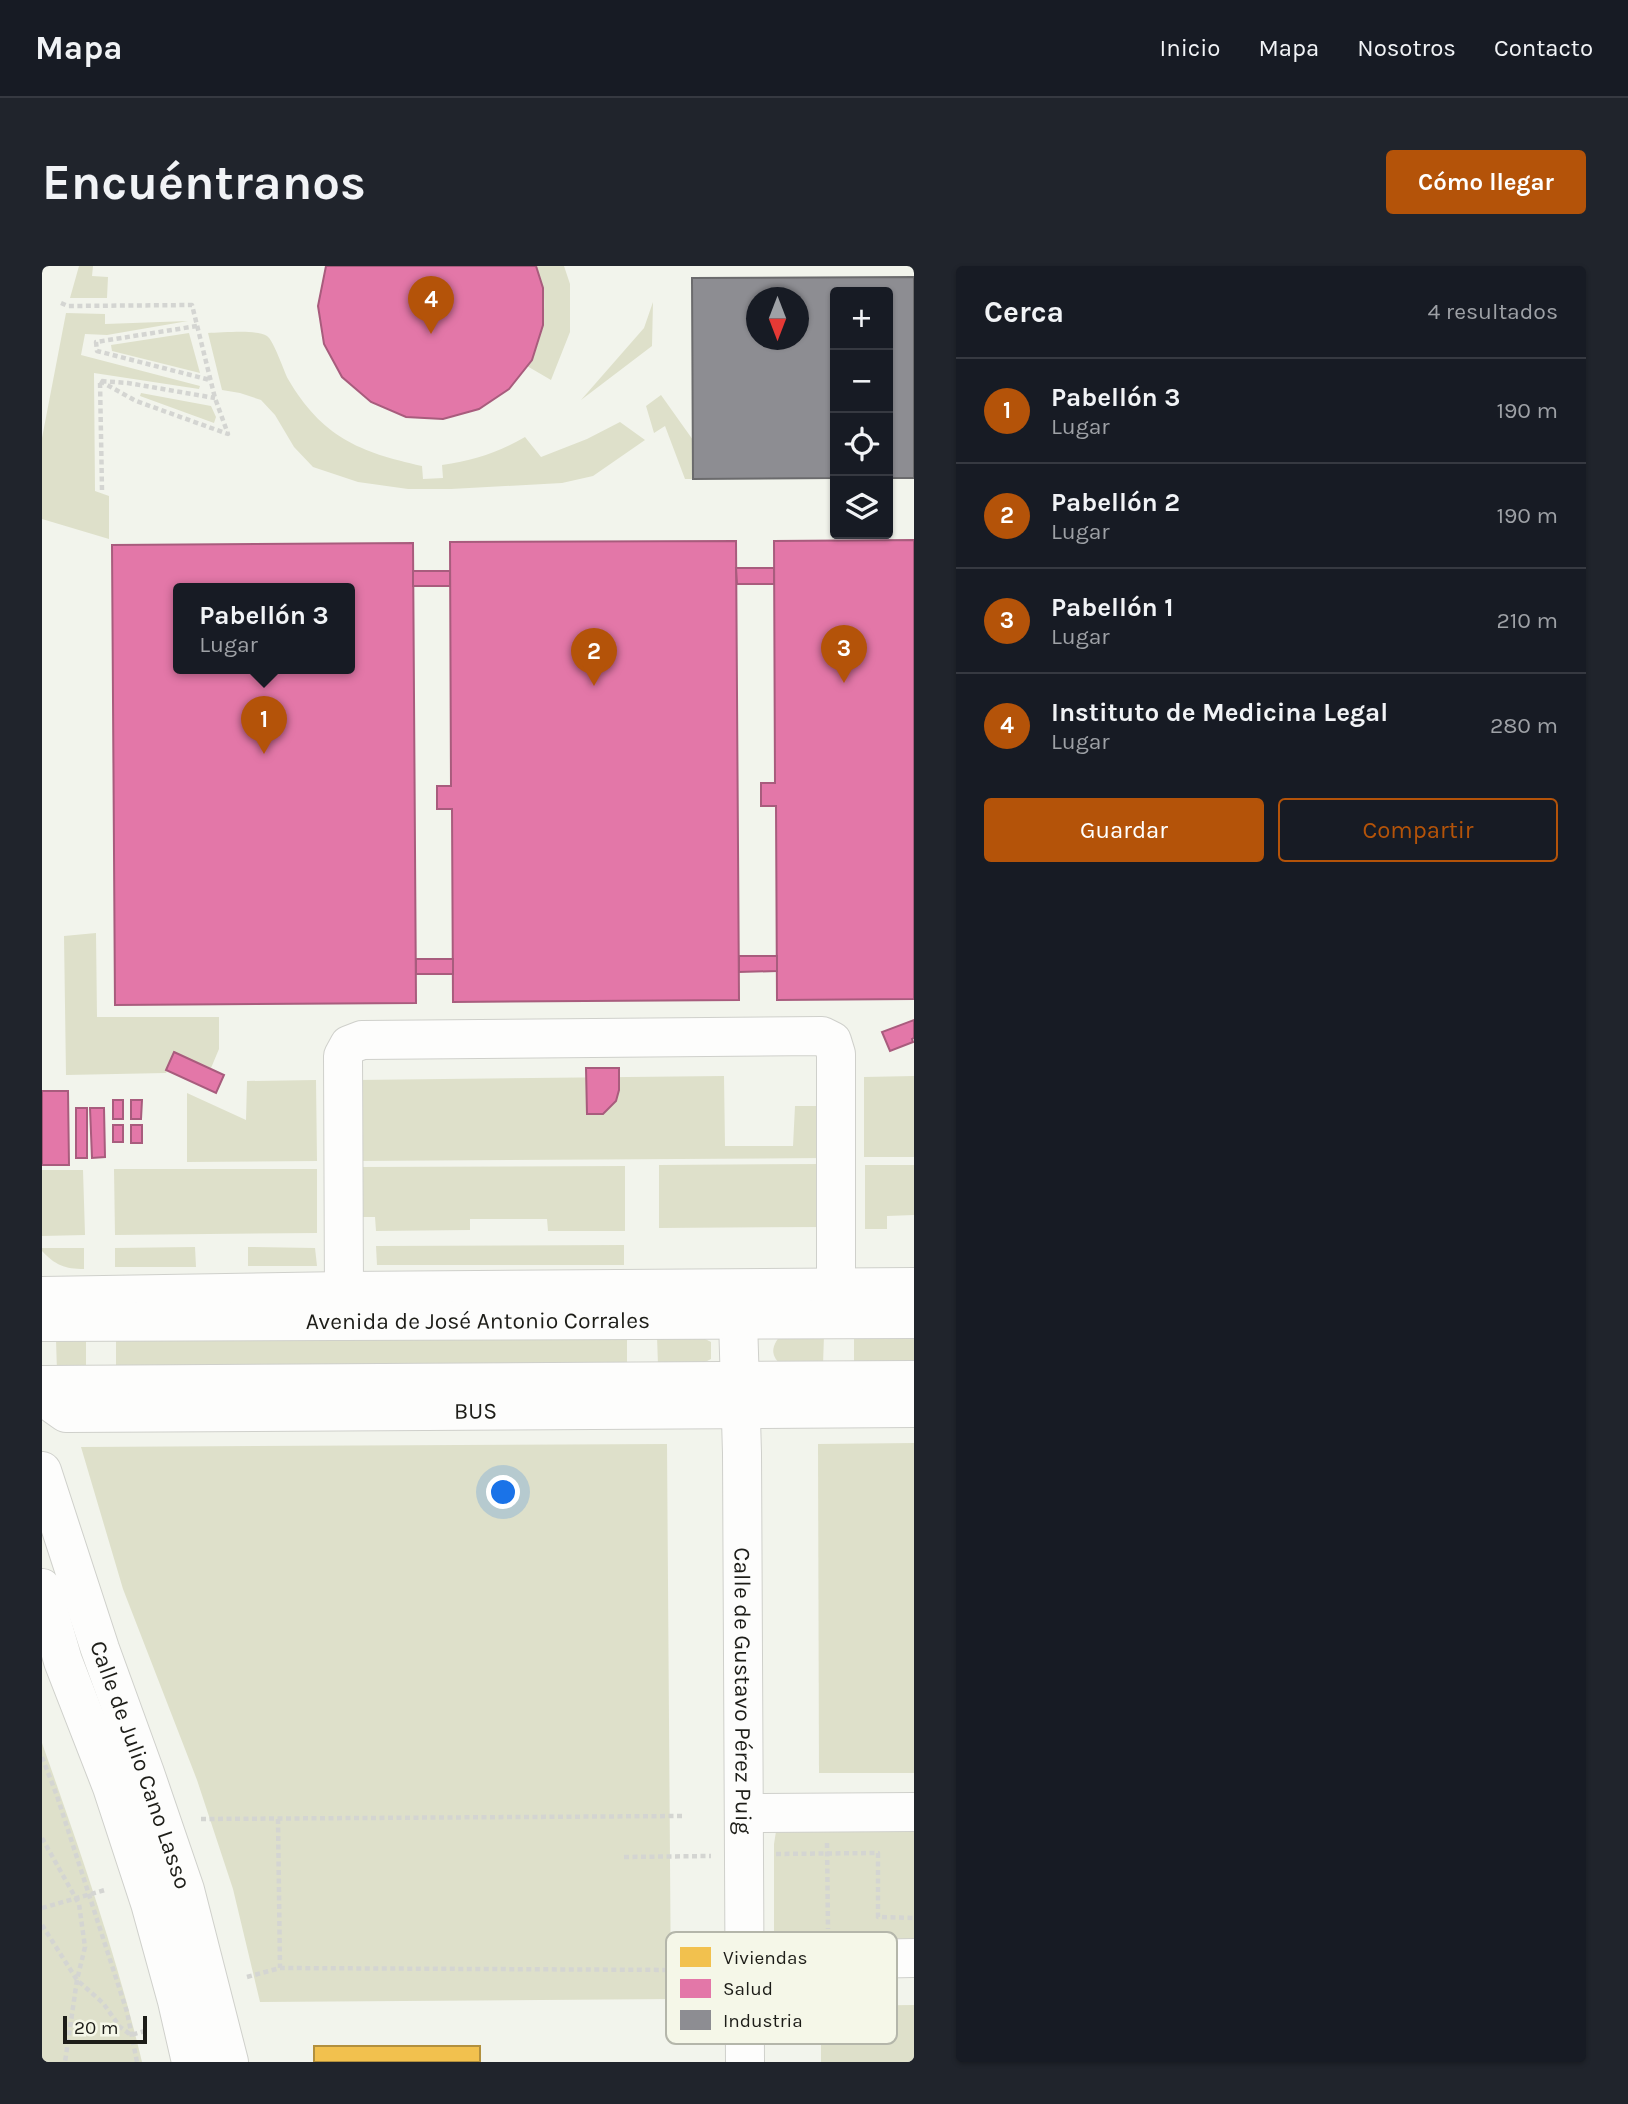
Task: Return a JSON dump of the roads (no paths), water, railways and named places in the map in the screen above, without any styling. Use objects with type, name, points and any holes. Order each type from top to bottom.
[{"type":"street","points":[[344,1291],[343,1056],[349,1045],[362,1040],[821,1036],[832,1041],[836,1054],[836,1288]]},
{"type":"street","points":[[42,1296],[914,1287]]},
{"type":"street","name":"Avenida de José Antonio Corrales","points":[[42,1322],[914,1319]]},
{"type":"street","name":"Calle de Gustavo Pérez Puig","points":[[738,1320],[746,1932]]},
{"type":"street","points":[[42,1328],[49,1347],[49,1361],[42,1377]]},
{"type":"street","points":[[42,1385],[741,1395],[914,1380]]},
{"type":"street","name":"BUS","points":[[42,1396],[66,1413],[741,1395],[914,1408]]},
{"type":"street","name":"Calle de Julio Cano Lasso","points":[[42,1471],[100,1649],[185,1890],[229,2062]]},
{"type":"street","name":"Calle de Julio Cano Lasso","points":[[42,1588],[63,1661],[112,1787],[150,1903],[191,2062]]},
{"type":"street","points":[[745,1812],[914,1812]]},
{"type":"street","name":"Calle de Gustavo Pérez Puig","points":[[746,2044],[746,2062]]},
{"type":"place","name":"Instituto de Medicina Legal","points":[[431,334]]},
{"type":"place","name":"Pabellón 1","points":[[844,683]]},
{"type":"place","name":"Pabellón 2","points":[[594,686]]},
{"type":"place","name":"Pabellón 3","points":[[264,754]]}]
